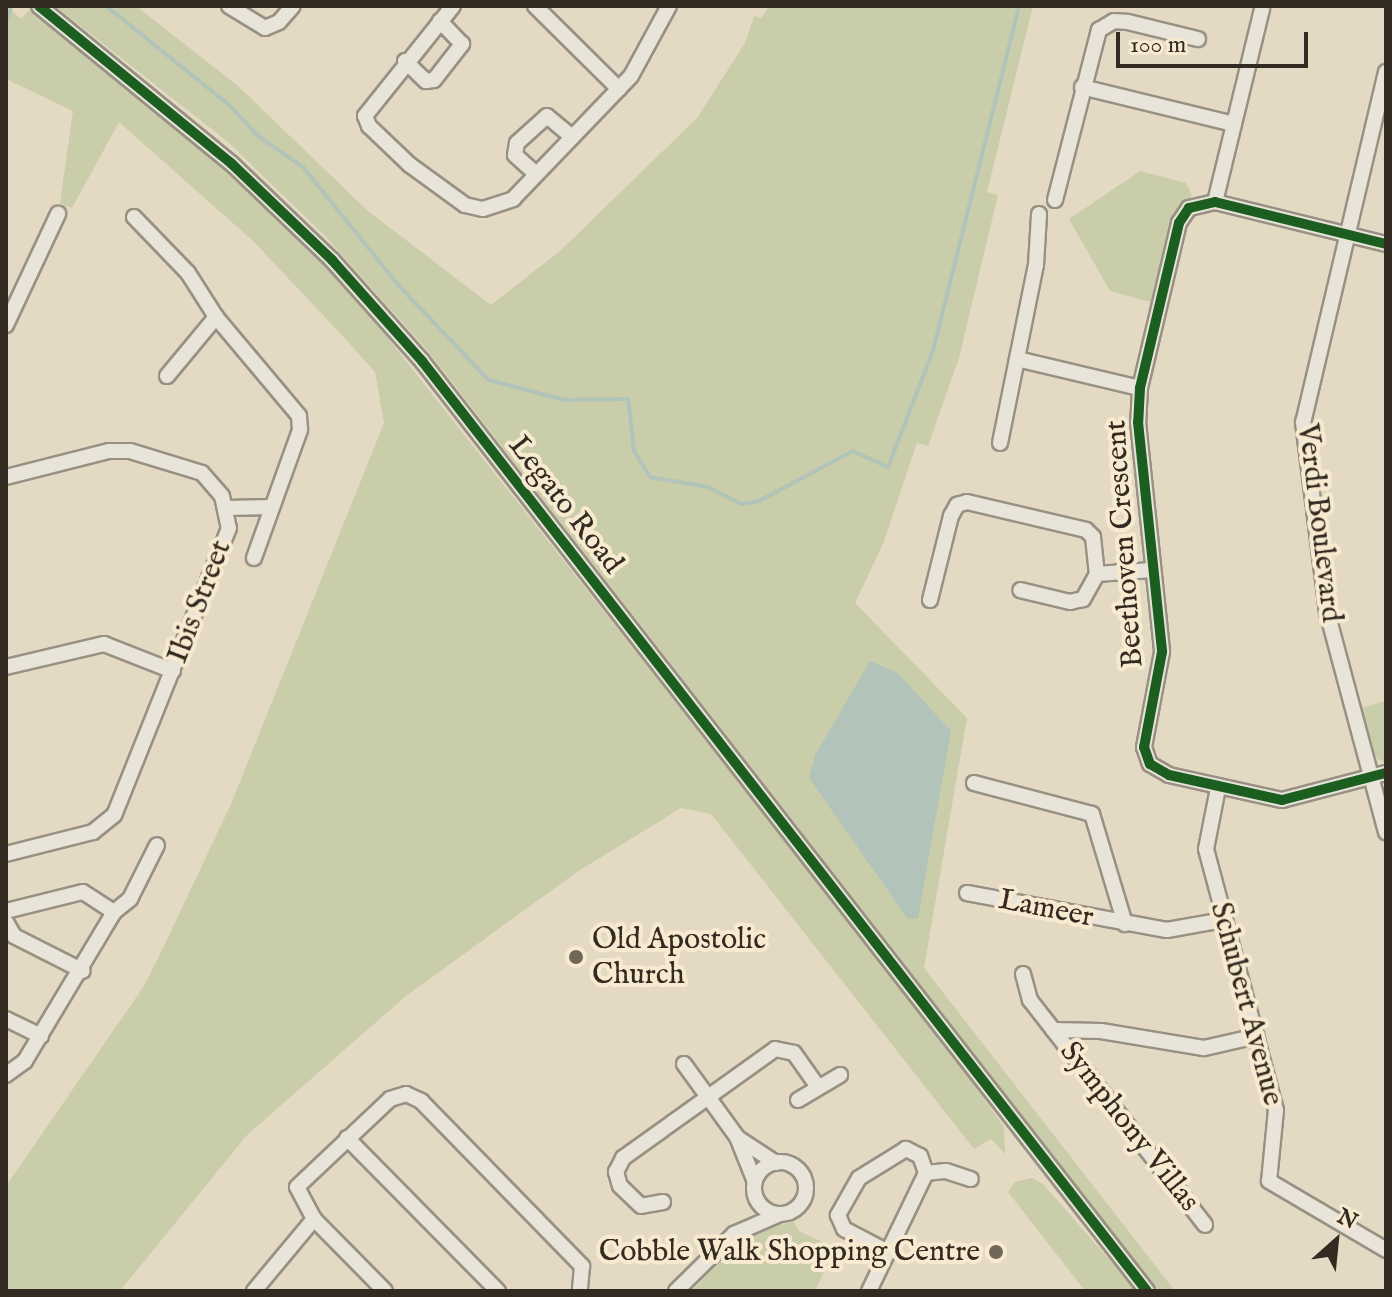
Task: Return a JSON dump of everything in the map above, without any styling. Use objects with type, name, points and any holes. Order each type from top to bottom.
[{"type":"street","name":"Legato Road","points":[[39,6],[232,164],[332,260],[422,361],[1147,1291]]},
{"type":"street","points":[[229,6],[265,28],[279,22],[293,6]]},
{"type":"street","points":[[453,6],[405,61],[365,116],[369,126],[410,165],[465,205],[483,209],[513,199],[619,89],[644,58],[669,6]]},
{"type":"street","points":[[535,6],[619,89]]},
{"type":"street","points":[[1262,9],[1215,202],[1386,244]]},
{"type":"street","points":[[405,61],[426,81],[434,80],[462,44],[440,21]]},
{"type":"street","points":[[1055,200],[1096,35],[1108,23],[1128,22],[1198,39]]},
{"type":"street","name":"Verdi Boulevard","points":[[1386,72],[1345,234],[1303,422],[1327,612],[1379,775],[1386,832]]},
{"type":"street","points":[[1082,87],[1234,124]]},
{"type":"street","points":[[536,174],[515,155],[517,143],[547,116],[572,137]]},
{"type":"street","name":"Beethoven Crescent","points":[[1215,202],[1193,205],[1181,217],[1140,388],[1138,422],[1162,661],[1145,756],[1158,771],[1218,788],[1291,799],[1379,775]]},
{"type":"street","points":[[6,325],[58,214]]},
{"type":"street","points":[[1000,443],[1036,265],[1039,214]]},
{"type":"street","points":[[134,217],[188,273],[216,317],[286,394],[299,416],[300,430],[254,558]]},
{"type":"street","points":[[167,376],[216,317]]},
{"type":"street","points":[[1017,359],[1140,388]]},
{"type":"street","name":"Ibis Street","points":[[6,477],[109,451],[130,451],[202,473],[227,508],[227,537],[109,821],[83,835],[6,854]]},
{"type":"street","points":[[930,600],[951,516],[962,502],[1086,530],[1096,545],[1097,574],[1088,595],[1076,602],[1020,590]]},
{"type":"street","points":[[227,508],[271,507]]},
{"type":"street","points":[[1097,574],[1152,570]]},
{"type":"street","points":[[6,667],[104,644],[173,671]]},
{"type":"street","name":"Lameer","points":[[974,783],[1092,814],[1125,924]]},
{"type":"street","name":"Schubert Avenue","points":[[1218,788],[1206,849],[1257,1036],[1278,1128],[1269,1181],[1386,1250]]},
{"type":"street","points":[[6,1075],[25,1061],[83,971],[114,912],[130,899],[157,845]]},
{"type":"street","points":[[6,911],[83,892],[114,912]]},
{"type":"street","name":"Lameer","points":[[967,893],[1125,924],[1174,930],[1224,920]]},
{"type":"street","points":[[6,922],[14,936],[83,971]]},
{"type":"street","name":"Symphony Villas","points":[[1023,974],[1030,1000],[1205,1225]]},
{"type":"street","points":[[6,1019],[41,1036]]},
{"type":"street","name":"Symphony Villas","points":[[1053,1030],[1101,1031],[1204,1048],[1257,1036]]},
{"type":"street","points":[[663,1202],[649,1208],[637,1204],[620,1186],[617,1166],[780,1048],[794,1053],[818,1087]]},
{"type":"street","points":[[684,1064],[737,1137],[762,1206],[781,1214]]},
{"type":"street","points":[[798,1100],[840,1075]]},
{"type":"street","points":[[385,1291],[314,1219],[297,1187],[390,1099],[414,1096],[582,1266],[580,1291]]},
{"type":"street","points":[[734,1234],[801,1204],[805,1182],[791,1165],[776,1163],[737,1137]]},
{"type":"street","points":[[347,1138],[498,1291]]},
{"type":"street","points":[[869,1291],[888,1252],[926,1173],[920,1156],[899,1150],[859,1178],[838,1215],[844,1229],[888,1252]]},
{"type":"street","points":[[676,1291],[734,1234],[765,1168],[776,1163]]},
{"type":"street","points":[[926,1173],[946,1171],[971,1179]]},
{"type":"street","points":[[254,1291],[314,1219]]},
{"type":"green space","points":[[7,6],[21,19],[29,10],[170,116],[295,232],[353,294],[947,1046],[1004,1127],[1005,1154],[991,1139],[974,1149],[711,814],[681,808],[577,872],[406,996],[247,1135],[120,1291],[6,1291],[6,1186],[144,986],[163,948],[231,804],[384,423],[375,372],[253,241],[119,122],[72,208],[60,203],[73,111],[6,79]]},
{"type":"green space","points":[[55,6],[136,6],[238,86],[368,211],[491,305],[560,251],[697,118],[745,43],[754,16],[761,18],[769,6],[1033,6],[987,192],[998,195],[959,358],[928,446],[917,443],[883,544],[855,603],[967,718],[924,968],[1175,1291],[1159,1291],[427,350],[322,233],[228,142]]},
{"type":"green space","points":[[1140,171],[1186,183],[1192,196],[1174,215],[1154,303],[1110,291],[1069,219]]},
{"type":"green space","points":[[1386,701],[1386,764],[1375,757],[1360,708]]},
{"type":"green space","points":[[1032,1178],[1043,1184],[1137,1291],[1085,1291],[1008,1192],[1015,1182]]},
{"type":"green space","points":[[794,1222],[799,1231],[835,1248],[815,1291],[692,1291],[746,1232]]},
{"type":"shaded area","points":[[870,661],[898,673],[951,731],[918,918],[908,919],[809,778],[815,755]]},
{"type":"waterway","points":[[106,6],[229,105],[258,136],[303,167],[400,287],[489,380],[564,400],[628,399],[634,451],[650,477],[708,487],[742,504],[759,501],[853,451],[888,467],[933,351],[1019,6]]},
{"type":"waterway","points":[[6,23],[11,8]]},
{"type":"cycle path","points":[[39,6],[232,164],[332,260],[422,361],[1147,1291]]},
{"type":"cycle path","points":[[1386,244],[1215,202],[1189,208],[1179,223],[1140,388],[1138,422],[1162,652],[1144,747],[1150,764],[1169,775],[1282,800],[1386,773]]},
{"type":"place","name":"Old Apostolic Church","points":[[576,957]]},
{"type":"place","name":"Cobble Walk Shopping Centre","points":[[996,1252]]}]
